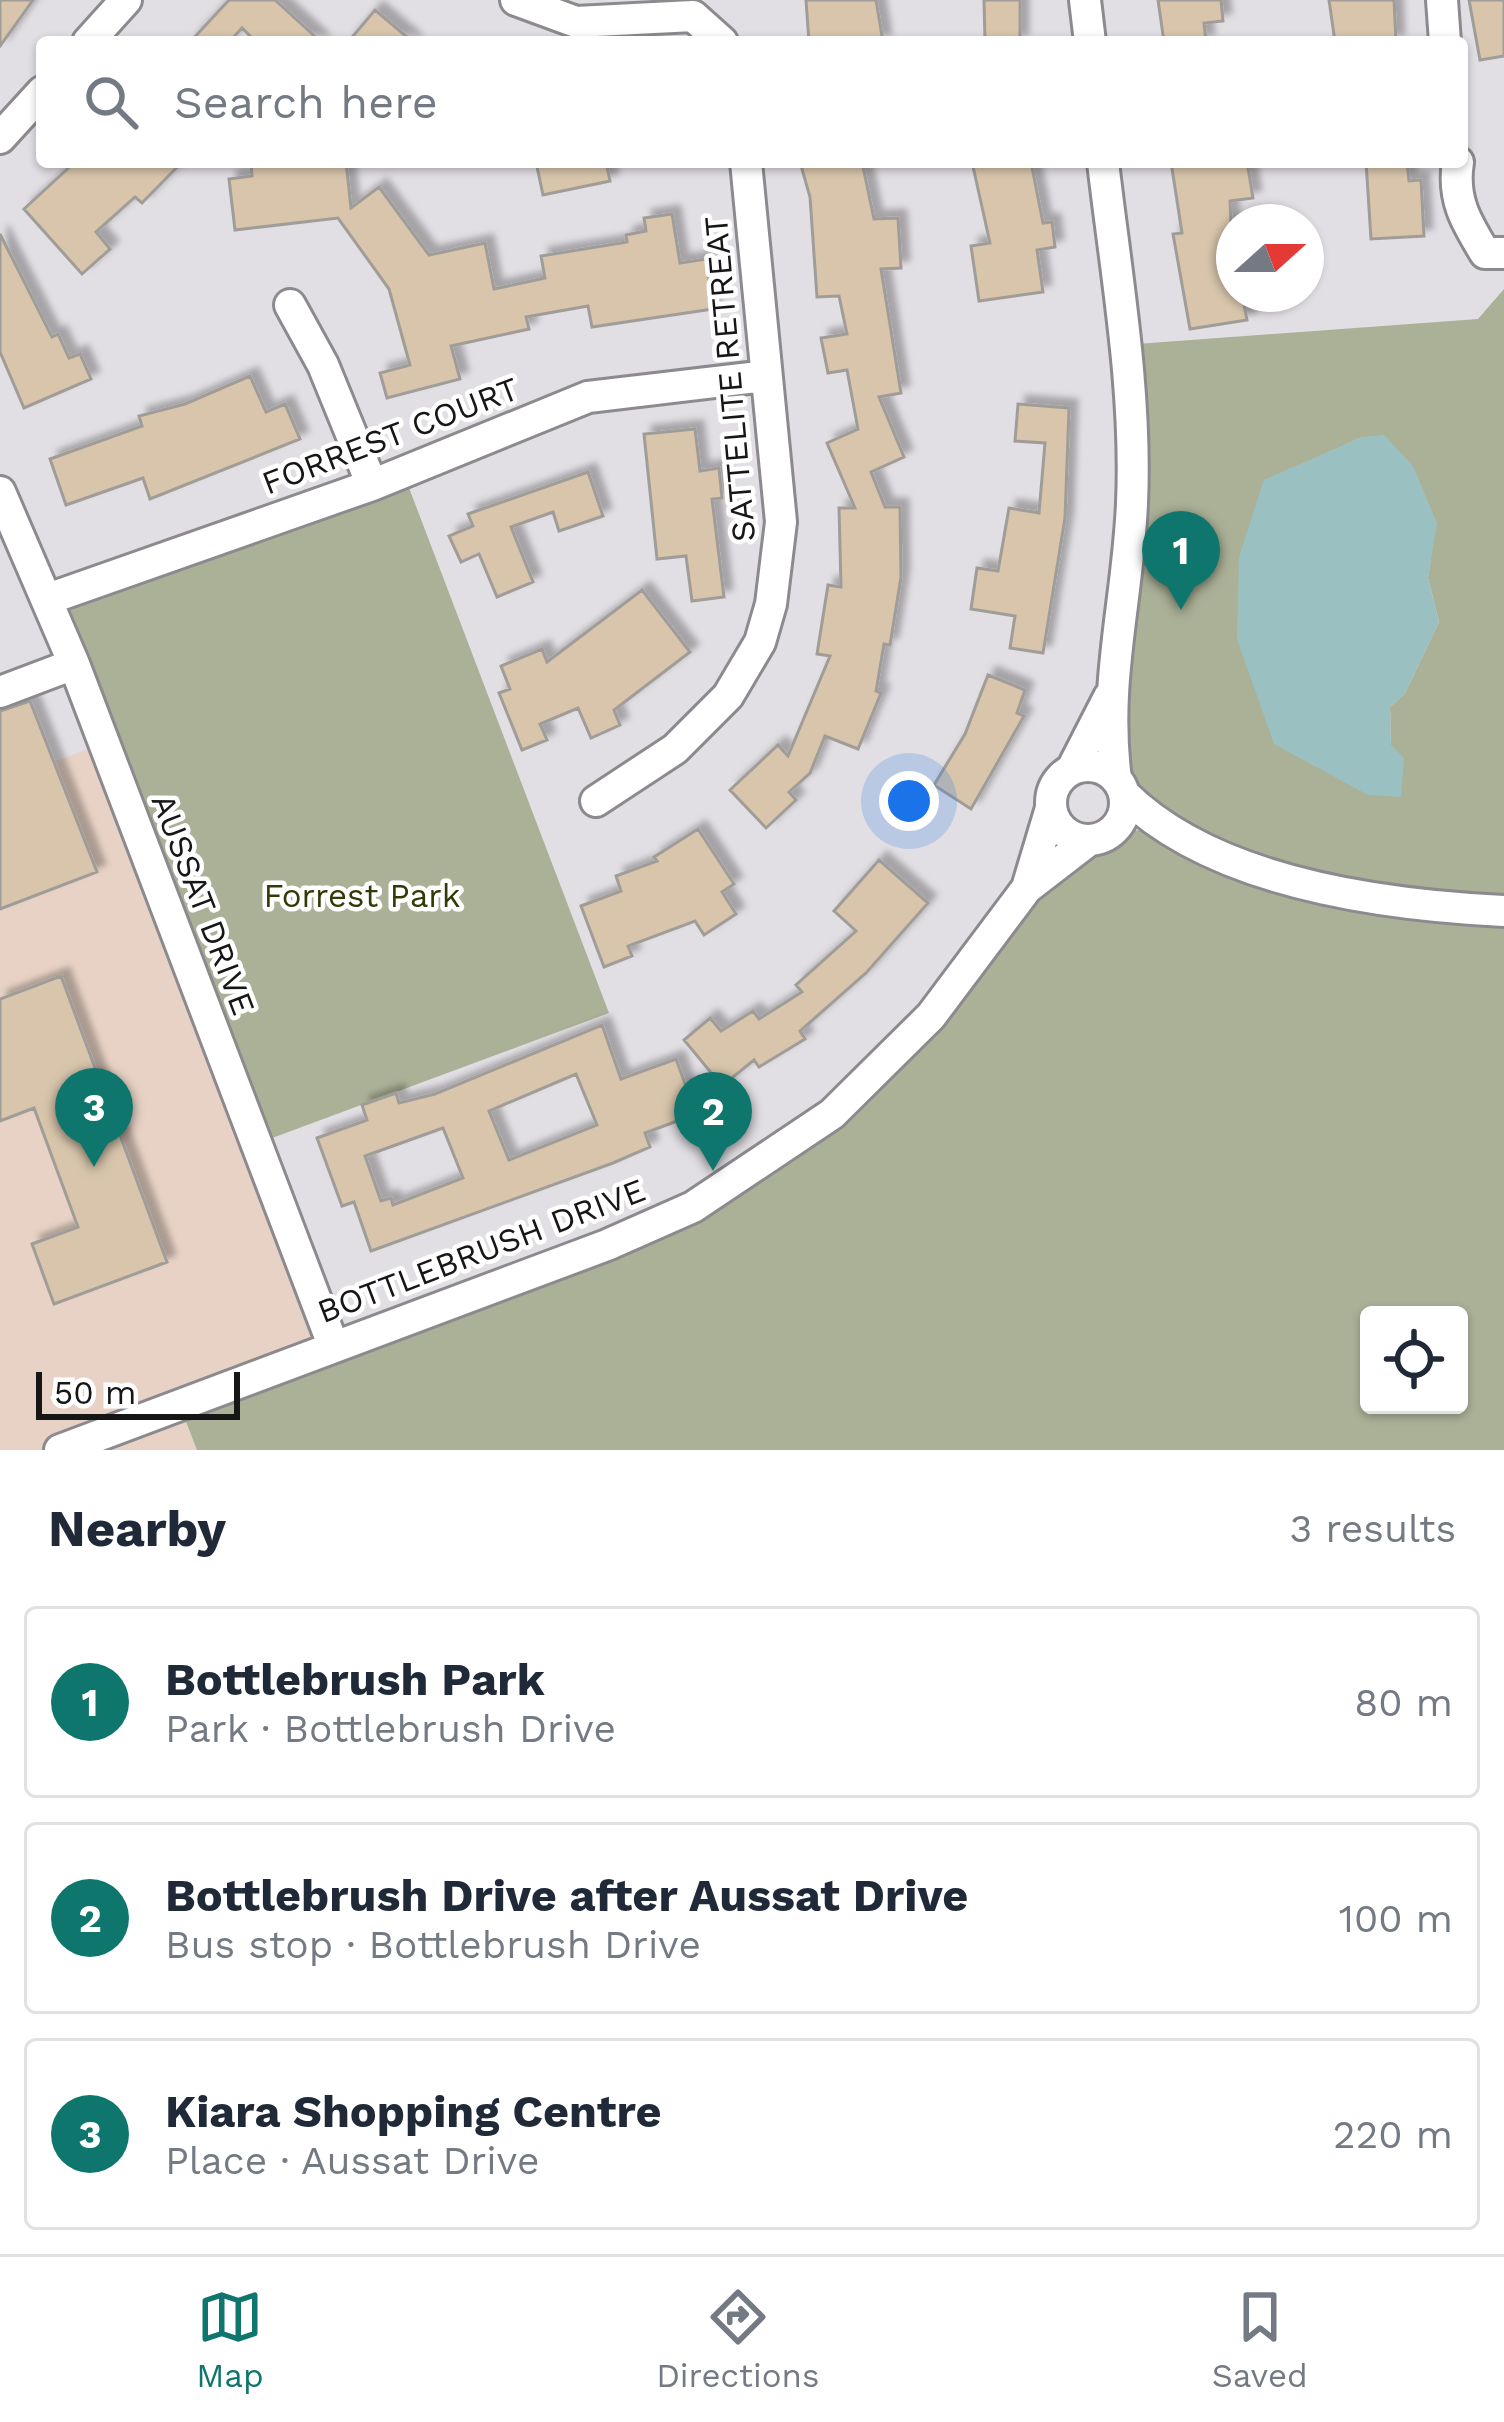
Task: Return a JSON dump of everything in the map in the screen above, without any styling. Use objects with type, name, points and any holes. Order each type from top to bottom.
[{"type":"street","points":[[93,36],[126,0]]},
{"type":"street","points":[[516,0],[576,22],[693,16],[715,36]]},
{"type":"street","points":[[1085,0],[1089,36]]},
{"type":"street","points":[[1442,0],[1445,36]]},
{"type":"street","points":[[0,138],[36,99]]},
{"type":"street","name":"SATTELITE RETREAT","points":[[596,801],[700,728],[728,696],[760,641],[781,543],[747,168]]},
{"type":"street","points":[[1100,837],[1124,811],[1109,697],[1125,598],[1132,459],[1104,168]]},
{"type":"street","points":[[1457,168],[1455,194],[1494,253]]},
{"type":"street","points":[[290,305],[323,365],[372,485]]},
{"type":"street","name":"FORREST COURT","points":[[48,598],[372,485],[587,397],[766,376]]},
{"type":"street","name":"AUSSAT DRIVE","points":[[1,496],[74,664],[333,1345]]},
{"type":"street","points":[[0,692],[74,664]]},
{"type":"street","points":[[1109,697],[1072,770],[1055,786],[1051,808],[1063,831],[1100,837],[1159,829]]},
{"type":"street","points":[[1072,770],[1100,768],[1159,829],[1298,883],[1370,901],[1504,911]]},
{"type":"street","name":"BOTTLEBRUSH DRIVE","points":[[1027,888],[1051,808]]},
{"type":"street","name":"BOTTLEBRUSH DRIVE","points":[[60,1450],[607,1245],[692,1207],[832,1114],[887,1065],[964,975],[1027,888],[1100,837]]},
{"type":"shaded area","points":[[104,743],[333,1345],[179,1405],[197,1450],[0,1450],[0,782]]},
{"type":"green space","points":[[1504,289],[1504,1450],[197,1450],[179,1404],[607,1245],[832,1114],[1027,888],[1111,832],[1158,829],[1113,781],[1125,598],[1123,345],[1478,319]],"holes":[[[1362,437],[1436,523],[1428,578],[1439,622],[1405,693],[1390,707],[1391,745],[1325,454]]]},
{"type":"green space","name":"Forrest Park","points":[[403,472],[609,1013],[256,1144],[48,599]]},
{"type":"water","points":[[1384,435],[1413,466],[1437,523],[1428,578],[1439,622],[1405,693],[1390,707],[1391,745],[1404,758],[1401,797],[1368,795],[1274,744],[1237,639],[1239,557],[1264,480],[1362,437]]},
{"type":"building","points":[[0,0],[33,0],[0,46]]},
{"type":"building","points":[[229,0],[275,0],[314,36],[250,36],[242,28],[235,36],[196,36]]},
{"type":"building","points":[[806,0],[876,0],[882,36],[809,36]]},
{"type":"building","points":[[984,0],[1020,0],[1020,36],[985,36]]},
{"type":"building","points":[[1158,0],[1221,0],[1223,21],[1204,23],[1205,36],[1163,36]]},
{"type":"building","points":[[1329,0],[1394,0],[1396,36],[1334,36]]},
{"type":"building","points":[[1469,0],[1504,0],[1504,56],[1480,60]]},
{"type":"building","points":[[375,10],[406,36],[353,36]]},
{"type":"building","points":[[68,168],[176,168],[142,203],[135,197],[96,232],[110,249],[82,274],[24,209]]},
{"type":"building","points":[[251,168],[347,168],[351,208],[379,187],[429,255],[485,243],[494,289],[545,278],[541,256],[627,242],[626,235],[646,231],[644,218],[672,214],[680,263],[706,259],[713,309],[592,327],[588,306],[526,317],[529,329],[451,346],[460,379],[387,398],[380,373],[410,365],[389,289],[338,218],[235,230],[229,179],[252,176]]},
{"type":"building","points":[[537,168],[607,168],[610,181],[543,195]]},
{"type":"building","points":[[802,168],[863,168],[874,219],[898,218],[901,268],[881,269],[901,393],[879,397],[904,457],[871,472],[885,507],[900,507],[901,577],[890,645],[884,644],[876,691],[881,693],[858,749],[825,736],[810,773],[789,792],[796,800],[766,828],[730,790],[778,745],[788,756],[830,656],[817,654],[828,585],[841,587],[839,508],[855,508],[827,443],[858,429],[847,370],[828,373],[821,338],[847,334],[839,296],[817,297],[810,197]]},
{"type":"building","points":[[973,168],[1032,168],[1043,223],[1052,222],[1055,247],[1037,250],[1043,292],[979,301],[971,246],[990,243]]},
{"type":"building","points":[[1172,168],[1248,168],[1253,198],[1216,204],[1216,312],[1245,312],[1247,320],[1190,329],[1173,234],[1182,233]]},
{"type":"building","points":[[1366,168],[1408,168],[1409,181],[1421,180],[1424,236],[1371,239]]},
{"type":"building","points":[[0,234],[52,337],[58,334],[69,358],[80,354],[91,379],[24,408],[0,352]]},
{"type":"building","points":[[250,376],[266,412],[285,404],[300,439],[150,499],[143,478],[66,505],[50,459],[142,426],[139,416],[185,404]]},
{"type":"building","points":[[1018,404],[1069,408],[1065,518],[1043,653],[1010,648],[1015,616],[971,609],[977,568],[998,571],[1009,508],[1039,513],[1045,443],[1015,441]]},
{"type":"building","points":[[695,429],[700,471],[719,468],[722,498],[712,499],[724,597],[692,601],[686,556],[657,559],[644,434]]},
{"type":"building","points":[[588,472],[603,516],[559,531],[553,512],[511,527],[533,582],[497,597],[479,554],[461,562],[449,536],[473,526],[468,514]]},
{"type":"building","points":[[642,590],[690,652],[614,710],[620,725],[591,738],[578,708],[540,724],[547,740],[522,750],[499,693],[510,689],[501,666],[542,649],[547,662]]},
{"type":"building","points":[[988,675],[1025,690],[1017,713],[1024,716],[971,809],[934,785],[965,734]]},
{"type":"building","points":[[30,701],[97,872],[0,909],[0,711]]},
{"type":"building","points":[[698,829],[734,884],[722,892],[736,914],[704,935],[695,921],[628,946],[632,956],[604,967],[581,906],[621,891],[616,876],[657,861],[654,857]]},
{"type":"building","points":[[879,860],[928,903],[866,973],[800,1031],[805,1039],[759,1067],[754,1060],[722,1086],[684,1040],[710,1018],[721,1031],[753,1011],[759,1019],[802,992],[796,985],[856,931],[834,911]]},
{"type":"building","points":[[61,976],[167,1262],[54,1304],[32,1244],[78,1227],[34,1108],[0,1121],[0,999]]},
{"type":"building","points":[[602,1025],[621,1079],[676,1059],[696,1114],[645,1133],[650,1147],[613,1163],[371,1251],[354,1202],[342,1206],[317,1138],[367,1120],[362,1105],[396,1093],[399,1103],[435,1094]],"holes":[[[576,1074],[597,1125],[509,1160],[489,1111]],[[443,1128],[463,1178],[393,1205],[391,1198],[381,1201],[365,1156]]]},
{"type":"place","name":"Bottlebrush Park","points":[[1181,610]]},
{"type":"place","name":"Kiara Shopping Centre","points":[[94,1167]]},
{"type":"place","name":"Bottlebrush Drive after Aussat Drive","points":[[713,1171]]}]
